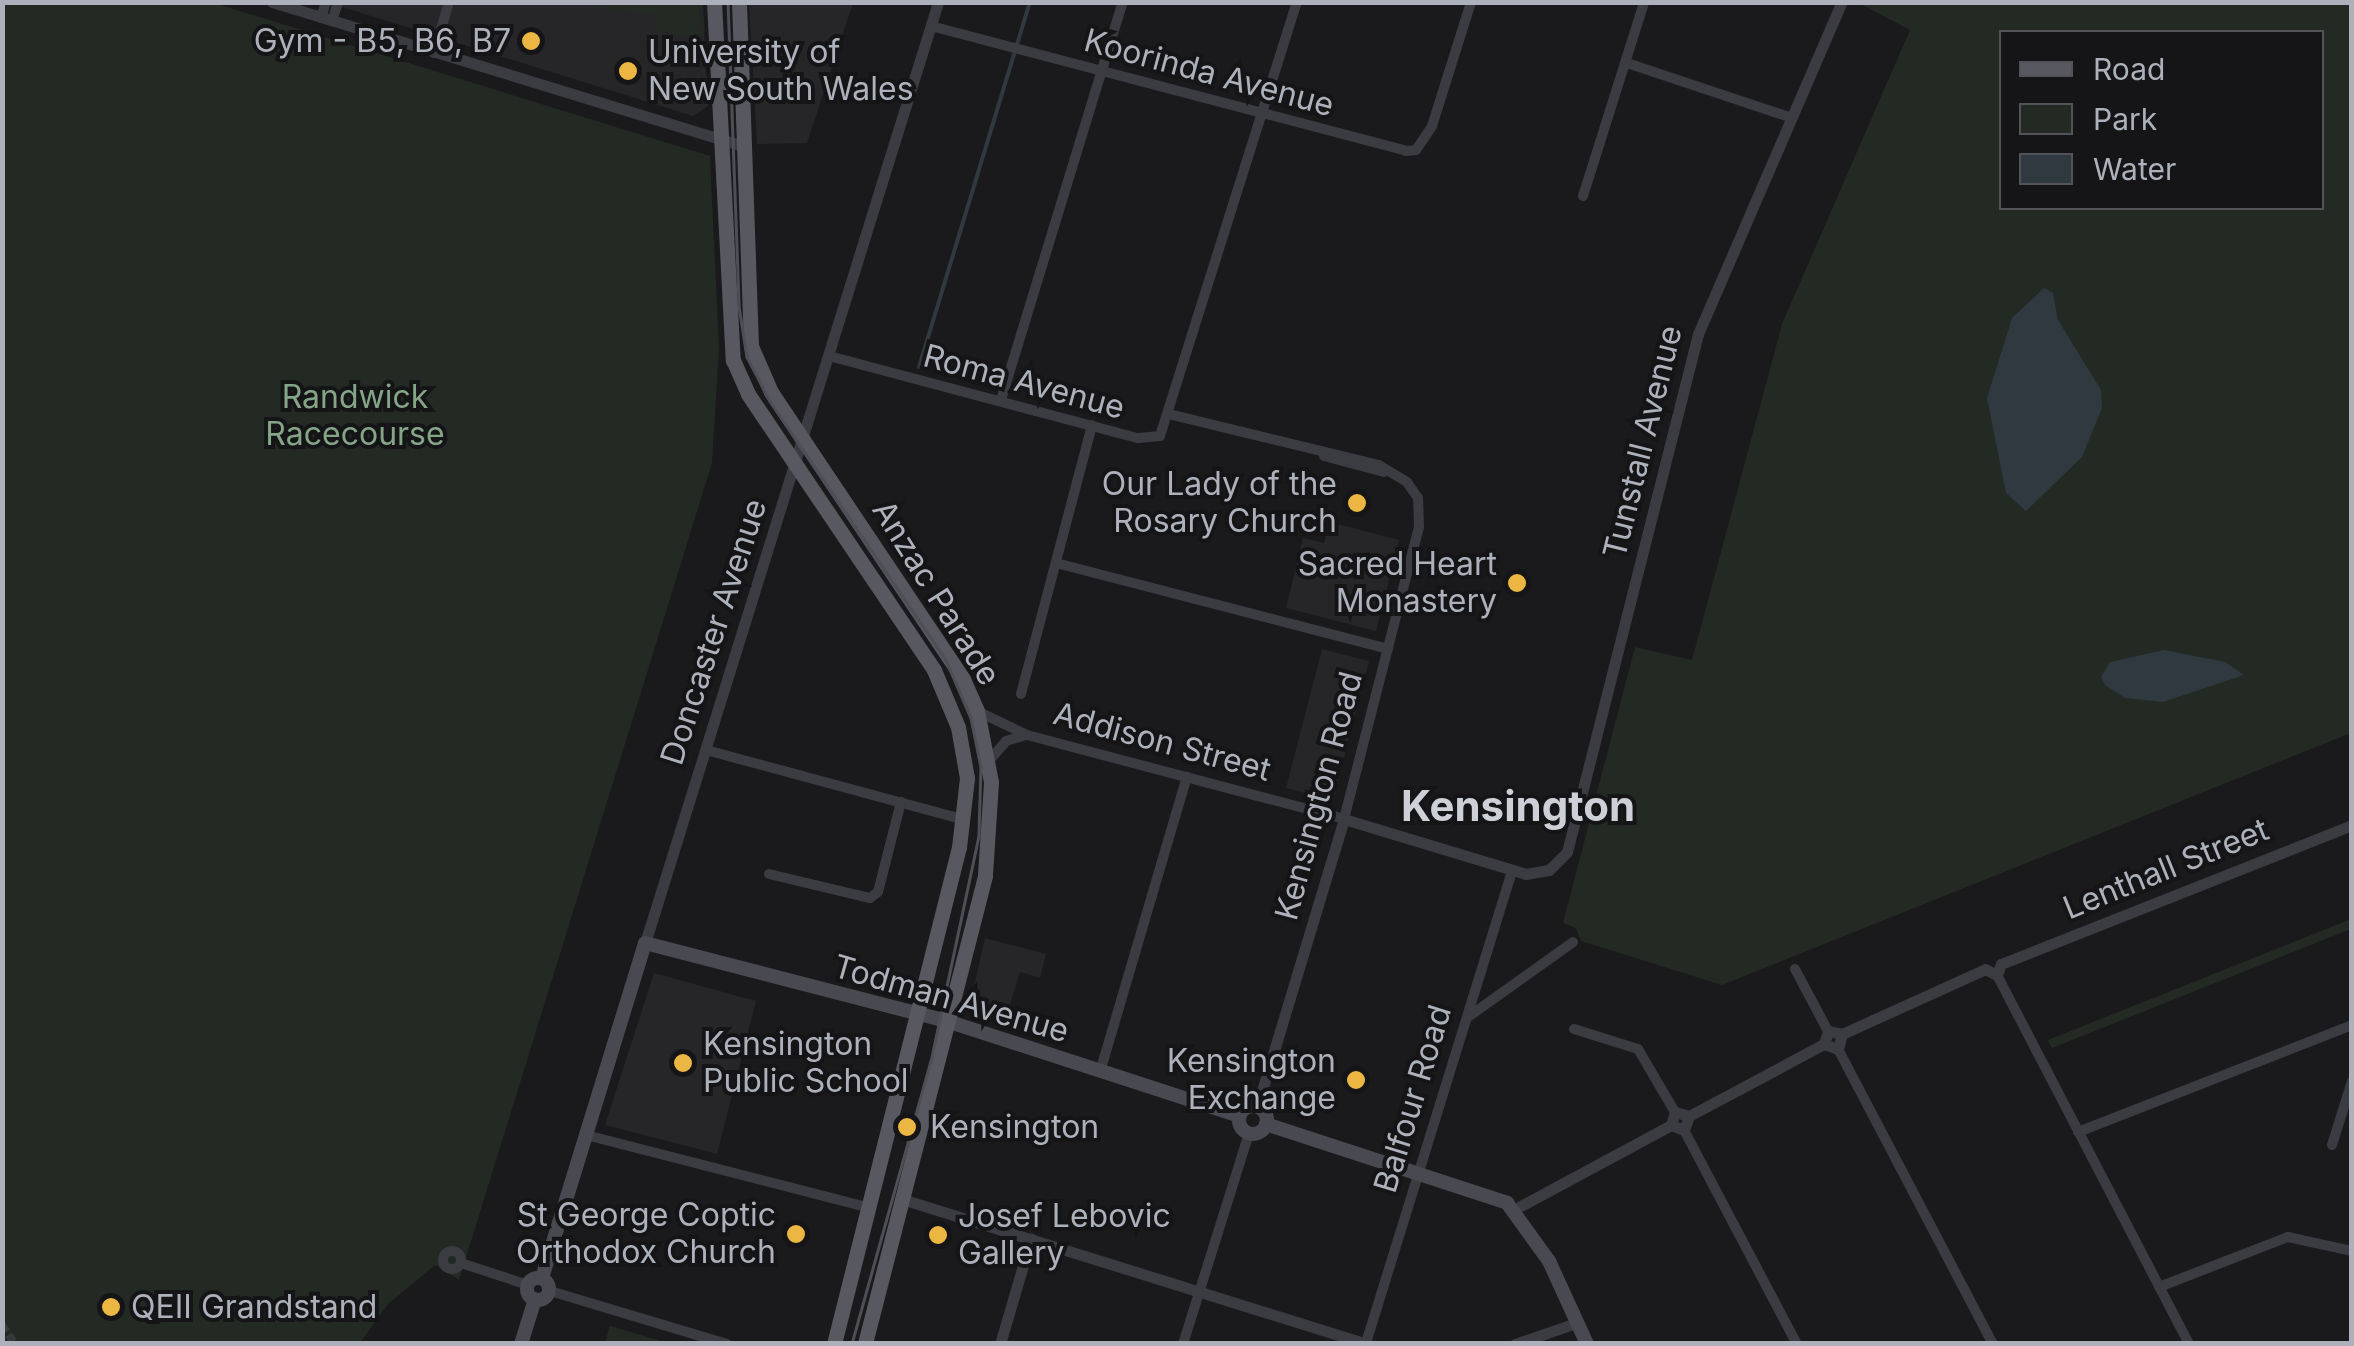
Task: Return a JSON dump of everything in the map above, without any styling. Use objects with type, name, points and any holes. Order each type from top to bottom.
[{"type":"main road","name":"Anzac Parade","points":[[714,2],[730,350],[748,394],[946,692],[965,760],[965,820],[834,1344]]},
{"type":"main road","name":"Anzac Parade","points":[[739,2],[749,336],[771,392],[943,643],[978,711],[988,762],[990,855],[906,1200],[865,1344]]},
{"type":"main road","name":"Todman Avenue","points":[[644,942],[950,1022],[1239,1116]]},
{"type":"main road","name":"Doncaster Avenue","points":[[546,1285],[644,942]]},
{"type":"main road","points":[[1266,1124],[1258,1106],[1239,1116],[1249,1133],[1266,1124],[1419,1171],[1515,1208],[1549,1261],[1587,1344]]},
{"type":"main road","points":[[535,1300],[528,1285],[546,1285]]},
{"type":"main road","points":[[521,1344],[535,1300],[546,1285]]},
{"type":"street","points":[[272,2],[745,148]]},
{"type":"street","points":[[326,2],[327,19]]},
{"type":"street","points":[[327,19],[338,2]]},
{"type":"street","points":[[434,53],[449,2]]},
{"type":"street","name":"Doncaster Avenue","points":[[644,942],[938,2]]},
{"type":"street","points":[[1000,400],[1123,2]]},
{"type":"street","points":[[1168,414],[1296,2]]},
{"type":"street","name":"Koorinda Avenue","points":[[931,26],[1262,114],[1416,150],[1432,126],[1471,2]]},
{"type":"street","points":[[1583,196],[1644,2]]},
{"type":"street","name":"Tunstall Avenue","points":[[1512,871],[1549,870],[1572,839],[1698,334],[1842,2]]},
{"type":"street","points":[[1627,63],[1792,118]]},
{"type":"street","name":"Roma Avenue","points":[[829,356],[1150,440],[1160,436],[1168,414],[1395,473],[1418,498]]},
{"type":"street","points":[[1021,694],[1092,425]]},
{"type":"street","name":"Kensington Road","points":[[1258,1106],[1344,818],[1419,526],[1418,498]]},
{"type":"street","points":[[1056,562],[1388,649]]},
{"type":"street","name":"Addison Street","points":[[978,711],[1027,735],[1344,818],[1512,871]]},
{"type":"street","name":"Addison Street","points":[[988,762],[1006,742],[1027,735]]},
{"type":"street","points":[[706,750],[965,820]]},
{"type":"street","points":[[1100,1072],[1187,777]]},
{"type":"street","points":[[769,874],[870,898],[878,892],[901,802]]},
{"type":"street","name":"Lenthall Street","points":[[1842,1034],[2352,825]]},
{"type":"street","name":"Balfour Road","points":[[1366,1343],[1512,871]]},
{"type":"street","points":[[1467,1018],[1573,942]]},
{"type":"street","points":[[1795,968],[1826,1037],[1838,1048],[1993,1344]]},
{"type":"street","points":[[1994,969],[2189,1344]]},
{"type":"street","points":[[2078,1132],[2352,1025]]},
{"type":"street","points":[[1574,1028],[1638,1050],[1675,1112],[1689,1116]]},
{"type":"street","points":[[1684,1130],[1689,1116],[1826,1037],[1842,1034],[1838,1048]]},
{"type":"street","points":[[2332,1146],[2352,1081]]},
{"type":"street","points":[[1515,1208],[1671,1125],[1675,1112]]},
{"type":"street","points":[[1671,1125],[1684,1130],[1796,1344]]},
{"type":"street","points":[[1183,1344],[1249,1133]]},
{"type":"street","points":[[586,1135],[866,1206]]},
{"type":"street","points":[[906,1200],[1366,1343]]},
{"type":"street","points":[[2159,1287],[2288,1237],[2352,1251]]},
{"type":"street","points":[[1000,1344],[1031,1238]]},
{"type":"street","points":[[461,1263],[528,1285]]},
{"type":"street","points":[[546,1285],[727,1344]]},
{"type":"street","points":[[1515,1344],[1576,1323]]},
{"type":"shaded area","name":"University of New South Wales","points":[[329,3],[703,3],[708,106],[693,116]]},
{"type":"shaded area","points":[[749,3],[853,3],[807,143],[757,144]]},
{"type":"shaded area","points":[[1330,522],[1399,540],[1376,631],[1286,608],[1303,538],[1324,543]]},
{"type":"shaded area","points":[[1322,649],[1369,661],[1333,801],[1286,788]]},
{"type":"shaded area","points":[[985,938],[1046,954],[1040,978],[1020,972],[1006,1017],[971,1000]]},
{"type":"shaded area","name":"Kensington Public School","points":[[654,973],[756,1001],[717,1154],[605,1125]]},
{"type":"green space","name":"Randwick Racecourse","points":[[3,3],[214,3],[710,156],[719,348],[712,463],[459,1280],[435,1265],[388,1304],[360,1343],[3,1343]]},
{"type":"green space","points":[[602,3],[700,3],[702,37],[655,31],[656,15],[602,8]]},
{"type":"green space","points":[[1859,3],[2351,3],[2351,733],[1722,985],[1581,941],[1576,928],[1563,923],[1635,647],[1692,660],[1782,324],[1910,30]]},
{"type":"green space","points":[[2351,919],[2351,929],[2052,1048],[2048,1040]]},
{"type":"green space","points":[[611,1326],[667,1343],[605,1343]]},
{"type":"water","points":[[2044,288],[2053,293],[2058,320],[2101,390],[2102,408],[2082,457],[2026,511],[2006,493],[1987,398],[2012,318]]},
{"type":"water","points":[[2164,650],[2225,662],[2244,675],[2163,702],[2125,698],[2105,685],[2101,677],[2110,662]]},
{"type":"waterway","points":[[919,367],[1030,2]]},
{"type":"tunnel","points":[[2,1325],[15,1344]]},
{"type":"tram line","points":[[728,2],[739,306],[747,357],[770,401],[946,660],[971,718],[981,767],[979,836],[931,1061],[852,1344]]},
{"type":"place","name":"Gym - B5, B6, B7","points":[[531,41]]},
{"type":"place","name":"University of New South Wales","points":[[628,71]]},
{"type":"place","name":"Our Lady of the Rosary Church","points":[[1357,503]]},
{"type":"place","name":"Sacred Heart Monastery","points":[[1517,583]]},
{"type":"place","name":"Kensington Public School","points":[[683,1063]]},
{"type":"place","name":"Kensington Exchange","points":[[1356,1080]]},
{"type":"place","name":"Kensington","points":[[907,1127]]},
{"type":"place","name":"St George Coptic Orthodox Church","points":[[796,1234]]},
{"type":"place","name":"Josef Lebovic Gallery","points":[[938,1235]]},
{"type":"place","name":"QEII Grandstand","points":[[111,1307]]},
{"type":"district","name":"Kensington","points":[[1518,806]]}]
